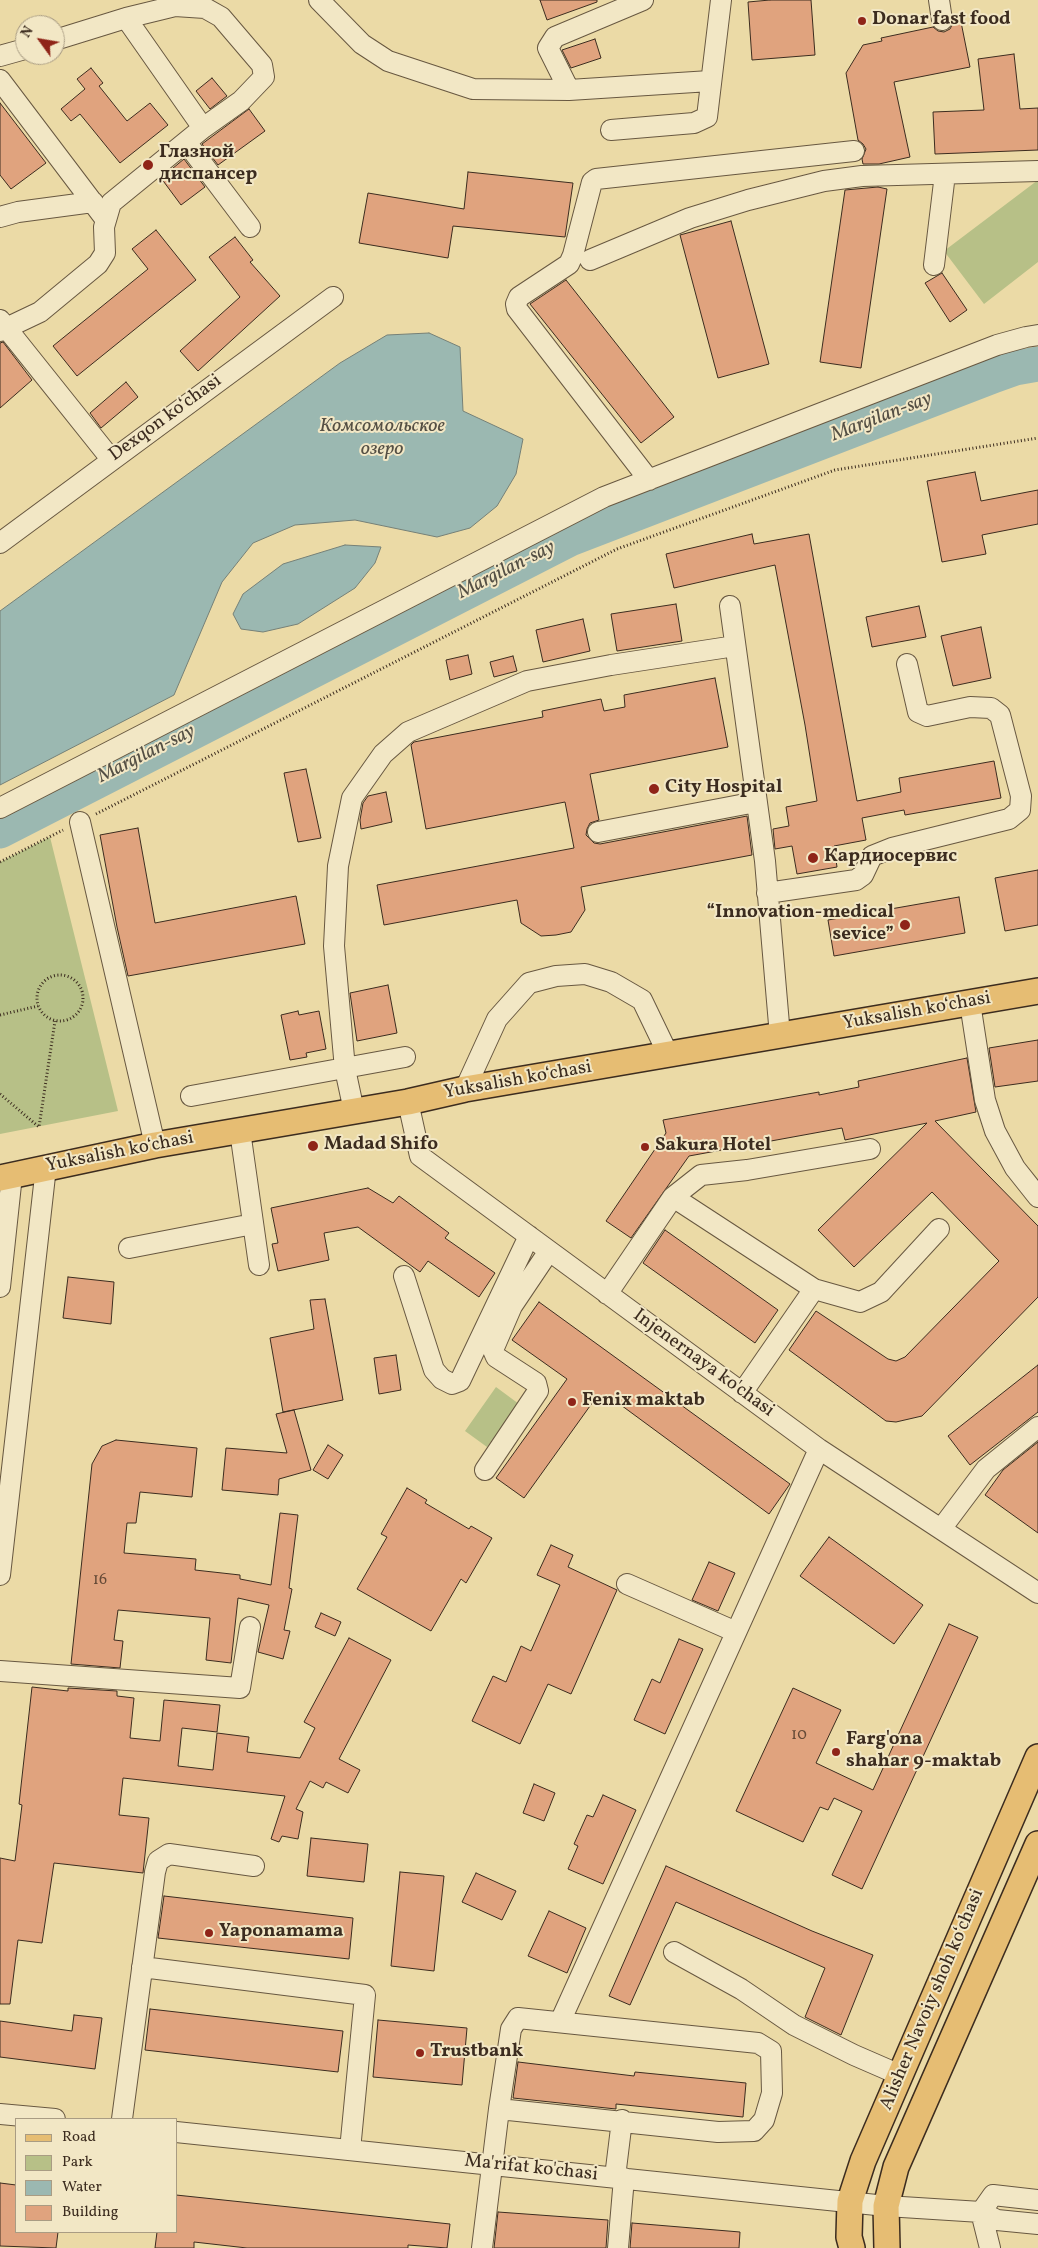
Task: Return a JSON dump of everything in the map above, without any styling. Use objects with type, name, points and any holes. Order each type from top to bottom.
[{"type":"main road","name":"Yuksalish koʻchasi","points":[[6,1176],[155,1145],[408,1102],[465,1089],[669,1056],[1038,991]]},
{"type":"main road","name":"Alisher Navoiy shoh koʻchasi","points":[[852,2248],[849,2238],[850,2201],[863,2161],[1038,1757]]},
{"type":"main road","name":"Alisher Navoiy shoh koʻchasi","points":[[887,2248],[886,2206],[896,2167],[1038,1844]]},
{"type":"street","points":[[319,0],[362,44],[388,61],[473,89],[568,90],[710,81]]},
{"type":"street","points":[[568,90],[548,48],[555,37],[643,0]]},
{"type":"street","points":[[610,130],[694,124],[707,117],[721,0]]},
{"type":"street","points":[[939,0],[942,20]]},
{"type":"street","points":[[65,37],[126,18],[175,6],[205,8],[221,17],[262,65],[264,76],[241,101],[203,128],[111,203],[104,227],[105,253],[98,264],[40,312],[2,326],[111,459]]},
{"type":"street","points":[[126,18],[203,128]]},
{"type":"street","points":[[0,56],[15,52]]},
{"type":"street","points":[[0,80],[106,220]]},
{"type":"street","points":[[186,142],[250,227]]},
{"type":"street","points":[[649,480],[517,309],[516,304],[519,297],[569,264],[592,182],[596,179],[854,151]]},
{"type":"street","points":[[590,260],[690,218],[748,200],[824,181],[862,176],[1038,171]]},
{"type":"street","points":[[934,265],[944,174]]},
{"type":"street","points":[[0,217],[18,212],[93,202]]},
{"type":"street","name":"Dexqon koʻchasi","points":[[0,543],[111,459],[333,297]]},
{"type":"street","points":[[0,808],[604,497],[997,345],[1026,336],[1038,335]]},
{"type":"street","points":[[730,606],[767,893],[780,1036]]},
{"type":"street","points":[[354,1111],[345,1069],[334,946],[338,866],[352,798],[383,754],[408,732],[527,681],[611,665],[735,646]]},
{"type":"street","points":[[767,893],[856,880],[863,875],[872,856],[892,848],[1009,819],[1020,810],[1021,796],[1000,715],[991,708],[970,707],[927,716],[918,712],[907,664]]},
{"type":"street","points":[[598,832],[756,802]]},
{"type":"street","points":[[80,822],[155,1145]]},
{"type":"street","points":[[465,1089],[498,1019],[529,983],[556,976],[584,974],[611,982],[642,1000],[669,1056]]},
{"type":"street","points":[[970,1003],[985,1100],[995,1131],[1015,1168],[1038,1197]]},
{"type":"street","points":[[191,1096],[405,1057]]},
{"type":"street","name":"Injenernaya ko'chasi","points":[[408,1102],[420,1156],[819,1449],[1038,1593]]},
{"type":"street","points":[[240,1131],[259,1265]]},
{"type":"street","points":[[607,1294],[674,1197],[701,1174],[747,1170],[870,1149]]},
{"type":"street","points":[[0,1575],[46,1167]]},
{"type":"street","points":[[0,1287],[6,1176]]},
{"type":"street","points":[[674,1197],[814,1289],[860,1302],[881,1292],[939,1229]]},
{"type":"street","points":[[129,1248],[253,1224]]},
{"type":"street","points":[[404,1276],[434,1370],[442,1379],[452,1384],[460,1381],[529,1236]]},
{"type":"street","points":[[485,1470],[538,1391],[536,1383],[496,1357],[492,1350],[512,1306],[549,1251]]},
{"type":"street","points":[[742,1393],[814,1289]]},
{"type":"street","points":[[941,1529],[986,1469],[1038,1427]]},
{"type":"street","points":[[560,2022],[819,1449]]},
{"type":"street","points":[[628,1584],[736,1632]]},
{"type":"street","points":[[0,1671],[240,1688],[250,1628]]},
{"type":"street","points":[[122,2118],[158,1861],[169,1854],[254,1866]]},
{"type":"street","points":[[674,1952],[741,1989],[794,2025],[854,2055],[900,2075]]},
{"type":"street","points":[[142,1967],[365,1995],[350,2150]]},
{"type":"street","points":[[482,2248],[499,2109],[511,2029],[518,2018],[758,2042],[771,2051],[772,2094],[764,2120],[754,2132],[718,2132],[622,2120],[499,2109]]},
{"type":"street","points":[[0,2114],[44,2118]]},
{"type":"street","points":[[618,2248],[622,2120]]},
{"type":"street","name":"Ma'rifat ko'chasi","points":[[178,2132],[886,2206],[981,2212],[997,2220],[1038,2224]]},
{"type":"street","points":[[990,2248],[981,2212],[993,2195],[1038,2200]]},
{"type":"path","points":[[0,862],[617,549],[834,470],[1038,438]]},
{"type":"path","points":[[63,974],[76,981],[84,994],[81,1009],[70,1019],[55,1021],[48,1018],[38,1006],[38,989],[48,978],[63,974]]},
{"type":"path","points":[[0,1015],[38,1006]]},
{"type":"path","points":[[0,1094],[39,1127],[55,1021]]},
{"type":"green space","points":[[1038,180],[1038,262],[984,304],[944,251]]},
{"type":"green space","points":[[50,837],[118,1111],[0,1134],[0,862]]},
{"type":"green space","points":[[496,1387],[519,1404],[487,1447],[465,1431]]},
{"type":"water","name":"Комсомольское озеро","points":[[429,333],[460,347],[463,411],[523,439],[516,474],[497,506],[470,528],[437,537],[355,520],[295,525],[253,543],[222,582],[174,695],[0,785],[0,611],[340,363],[387,335]]},
{"type":"water","points":[[345,545],[381,547],[375,563],[355,588],[298,624],[263,632],[241,629],[233,614],[243,594],[283,564]]},
{"type":"building","points":[[540,0],[597,0],[597,2],[547,20]]},
{"type":"building","points":[[811,0],[815,55],[752,60],[748,2]]},
{"type":"building","points":[[961,22],[970,67],[894,82],[910,157],[879,164],[863,164],[862,159],[866,149],[858,140],[846,73],[863,45],[882,41],[881,38],[933,27],[938,31],[944,32],[950,29],[953,23]]},
{"type":"building","points":[[595,39],[601,58],[571,68],[562,50]]},
{"type":"building","points":[[1014,54],[1020,109],[1038,108],[1038,150],[935,154],[933,112],[984,110],[978,59]]},
{"type":"building","points":[[91,68],[103,83],[99,86],[127,121],[150,103],[168,125],[120,163],[80,114],[71,121],[61,109],[85,89],[77,79]]},
{"type":"building","points":[[212,78],[227,96],[210,109],[196,91]]},
{"type":"building","points":[[0,103],[46,163],[11,189],[0,175]]},
{"type":"building","points":[[249,109],[265,131],[218,165],[202,144]]},
{"type":"building","points":[[184,159],[205,187],[181,205],[161,178]]},
{"type":"building","points":[[468,172],[573,183],[565,237],[453,226],[448,258],[359,243],[368,193],[464,209]]},
{"type":"building","points":[[878,187],[887,189],[861,368],[820,362],[845,190]]},
{"type":"building","points":[[731,221],[769,364],[718,378],[680,235]]},
{"type":"building","points":[[156,230],[196,280],[77,376],[53,346],[148,269],[132,249]]},
{"type":"building","points":[[235,237],[253,260],[250,262],[280,296],[198,371],[180,351],[240,297],[209,257]]},
{"type":"building","points":[[942,273],[967,310],[950,322],[925,283]]},
{"type":"building","points":[[566,280],[674,417],[641,443],[530,304]]},
{"type":"building","points":[[3,342],[32,380],[0,408],[0,343]]},
{"type":"building","points":[[126,382],[138,397],[101,428],[90,413]]},
{"type":"building","points":[[975,472],[981,501],[1038,490],[1038,524],[982,535],[986,554],[942,562],[927,481]]},
{"type":"building","points":[[752,534],[754,544],[809,534],[857,801],[901,792],[899,778],[994,761],[1001,798],[905,815],[904,810],[862,818],[866,840],[834,846],[837,867],[797,874],[792,846],[775,849],[773,829],[789,826],[786,807],[817,801],[805,725],[775,565],[674,588],[666,554]]},
{"type":"building","points":[[676,604],[682,641],[617,651],[611,614]]},
{"type":"building","points":[[919,606],[926,637],[872,647],[866,617]]},
{"type":"building","points":[[583,619],[590,651],[543,662],[536,630]]},
{"type":"building","points":[[981,627],[991,678],[953,686],[941,636]]},
{"type":"building","points":[[468,655],[472,674],[450,680],[446,660]]},
{"type":"building","points":[[513,656],[517,671],[494,677],[490,662]]},
{"type":"building","points":[[715,678],[728,747],[590,774],[599,820],[590,823],[586,835],[594,843],[600,844],[747,816],[752,855],[581,887],[585,910],[571,932],[556,935],[541,936],[521,923],[517,900],[384,925],[377,885],[574,848],[565,802],[426,829],[411,745],[414,742],[543,717],[542,711],[601,699],[604,711],[625,707],[624,695]]},
{"type":"building","points":[[306,769],[321,838],[298,842],[284,773]]},
{"type":"building","points":[[386,792],[392,822],[361,829],[360,820],[363,803],[368,796]]},
{"type":"building","points":[[138,828],[155,923],[296,896],[305,944],[128,976],[100,835]]},
{"type":"building","points":[[1038,870],[1038,925],[1005,931],[995,878]]},
{"type":"building","points":[[959,897],[965,933],[834,956],[828,920]]},
{"type":"building","points":[[388,985],[397,1033],[357,1041],[350,993]]},
{"type":"building","points":[[298,1011],[299,1015],[319,1011],[326,1049],[306,1053],[307,1057],[290,1060],[281,1015]]},
{"type":"building","points":[[1038,1040],[1038,1081],[995,1087],[989,1048]]},
{"type":"building","points":[[967,1058],[976,1112],[935,1121],[1038,1226],[1038,1297],[922,1416],[896,1422],[886,1421],[789,1350],[816,1311],[888,1359],[896,1361],[905,1357],[999,1261],[932,1192],[854,1267],[818,1230],[927,1123],[845,1140],[842,1128],[689,1156],[631,1238],[606,1221],[666,1133],[663,1120],[819,1092],[819,1095],[859,1087],[858,1081]]},
{"type":"building","points":[[368,1188],[393,1203],[399,1196],[449,1233],[445,1238],[495,1273],[479,1297],[428,1261],[420,1272],[358,1227],[324,1233],[329,1260],[278,1271],[272,1244],[278,1243],[271,1208]]},
{"type":"building","points":[[665,1230],[778,1310],[755,1343],[643,1263]]},
{"type":"building","points":[[68,1277],[114,1282],[111,1324],[63,1318]]},
{"type":"building","points":[[325,1299],[343,1400],[283,1412],[270,1338],[314,1329],[310,1300]]},
{"type":"building","points":[[539,1302],[790,1484],[769,1514],[610,1397],[604,1405],[595,1399],[524,1498],[496,1478],[567,1379],[512,1340]]},
{"type":"building","points":[[396,1355],[401,1390],[379,1394],[374,1358]]},
{"type":"building","points":[[1038,1365],[1038,1412],[970,1465],[948,1436]]},
{"type":"building","points":[[294,1410],[311,1470],[279,1479],[278,1495],[222,1490],[226,1448],[287,1453],[276,1414]]},
{"type":"building","points":[[116,1440],[197,1448],[192,1497],[140,1492],[136,1523],[127,1523],[124,1553],[196,1559],[195,1570],[240,1575],[240,1579],[271,1585],[280,1513],[298,1515],[289,1588],[292,1589],[284,1630],[290,1631],[283,1659],[258,1652],[269,1605],[238,1598],[231,1663],[206,1660],[210,1618],[118,1610],[114,1640],[123,1641],[120,1668],[71,1664],[92,1464],[102,1446]]},
{"type":"building","points":[[1038,1442],[1038,1533],[985,1495],[1003,1470]]},
{"type":"building","points":[[328,1445],[343,1455],[328,1479],[313,1470]]},
{"type":"building","points":[[407,1488],[427,1500],[425,1503],[469,1529],[471,1526],[492,1538],[466,1583],[461,1579],[431,1631],[357,1589],[387,1537],[381,1534]]},
{"type":"building","points":[[829,1537],[923,1605],[894,1644],[800,1576]]},
{"type":"building","points":[[551,1545],[573,1555],[568,1567],[617,1590],[571,1694],[548,1684],[520,1744],[472,1721],[493,1676],[506,1682],[521,1646],[531,1651],[560,1585],[537,1575]]},
{"type":"building","points":[[709,1562],[735,1573],[718,1611],[692,1600]]},
{"type":"building","points":[[321,1613],[341,1622],[335,1636],[315,1627]]},
{"type":"building","points":[[949,1624],[978,1637],[862,1889],[832,1875],[862,1811],[834,1798],[828,1810],[820,1807],[803,1842],[736,1811],[793,1688],[841,1710],[816,1763],[873,1790]]},
{"type":"building","points":[[349,1638],[391,1660],[339,1759],[360,1770],[348,1793],[326,1782],[323,1788],[310,1781],[296,1809],[303,1812],[298,1839],[282,1836],[279,1842],[271,1839],[285,1796],[123,1778],[119,1815],[149,1818],[143,1873],[54,1863],[42,1943],[18,1940],[10,2004],[0,2004],[0,1858],[15,1861],[22,1805],[19,1804],[32,1687],[68,1691],[68,1688],[117,1691],[117,1696],[134,1698],[130,1738],[160,1741],[164,1700],[220,1705],[217,1732],[182,1728],[178,1766],[213,1770],[217,1733],[249,1737],[247,1752],[300,1758],[315,1728],[304,1722]]},
{"type":"building","points":[[679,1639],[703,1649],[665,1734],[634,1720],[652,1679],[660,1683]]},
{"type":"building","points":[[534,1784],[555,1793],[544,1821],[523,1813]]},
{"type":"building","points":[[603,1795],[636,1810],[603,1884],[568,1869],[578,1846],[574,1844],[587,1815],[593,1817]]},
{"type":"building","points":[[311,1838],[368,1844],[364,1882],[307,1876]]},
{"type":"building","points":[[666,1866],[812,1931],[873,1955],[841,2035],[805,2017],[825,1968],[676,1902],[630,2005],[609,1996]]},
{"type":"building","points":[[400,1872],[444,1876],[434,1971],[391,1966]]},
{"type":"building","points":[[476,1873],[516,1891],[502,1920],[462,1902]]},
{"type":"building","points":[[164,1896],[353,1918],[349,1959],[158,1938]]},
{"type":"building","points":[[549,1911],[586,1928],[567,1973],[528,1956]]},
{"type":"building","points":[[150,2009],[343,2031],[338,2072],[145,2050]]},
{"type":"building","points":[[74,2015],[102,2018],[95,2069],[0,2057],[0,2021],[72,2031]]},
{"type":"building","name":"Trustbank","points":[[378,2020],[467,2028],[462,2085],[373,2077]]},
{"type":"building","points":[[518,2062],[634,2076],[635,2072],[746,2083],[743,2117],[616,2104],[616,2109],[513,2098]]},
{"type":"building","points":[[0,2183],[15,2185],[15,2233],[58,2233],[56,2248],[0,2246]]},
{"type":"building","points":[[178,2195],[450,2224],[447,2248],[408,2245],[408,2248],[247,2248],[194,2242],[194,2248],[155,2248],[157,2233],[178,2233]]},
{"type":"building","points":[[498,2212],[608,2220],[606,2248],[494,2248]]},
{"type":"building","points":[[632,2223],[740,2232],[739,2248],[630,2248]]},
{"type":"waterway","name":"Margilan-say","points":[[0,831],[570,539],[993,376],[1015,368],[1038,364]]},
{"type":"place","name":"Donar fast food","points":[[862,21]]},
{"type":"place","name":"Глазной диспансер","points":[[148,165]]},
{"type":"place","name":"City Hospital","points":[[654,789]]},
{"type":"place","name":"Кардиосервис","points":[[813,858]]},
{"type":"place","name":"“Innovation-medical sevice”","points":[[905,925]]},
{"type":"place","name":"Madad Shifo","points":[[313,1146]]},
{"type":"place","name":"Sakura Hotel","points":[[645,1147]]},
{"type":"place","name":"Fenix maktab","points":[[572,1402]]},
{"type":"place","name":"Farg'ona shahar 9-maktab","points":[[836,1752]]},
{"type":"place","name":"Yaponamama","points":[[209,1933]]},
{"type":"place","name":"Trustbank","points":[[420,2053]]}]
